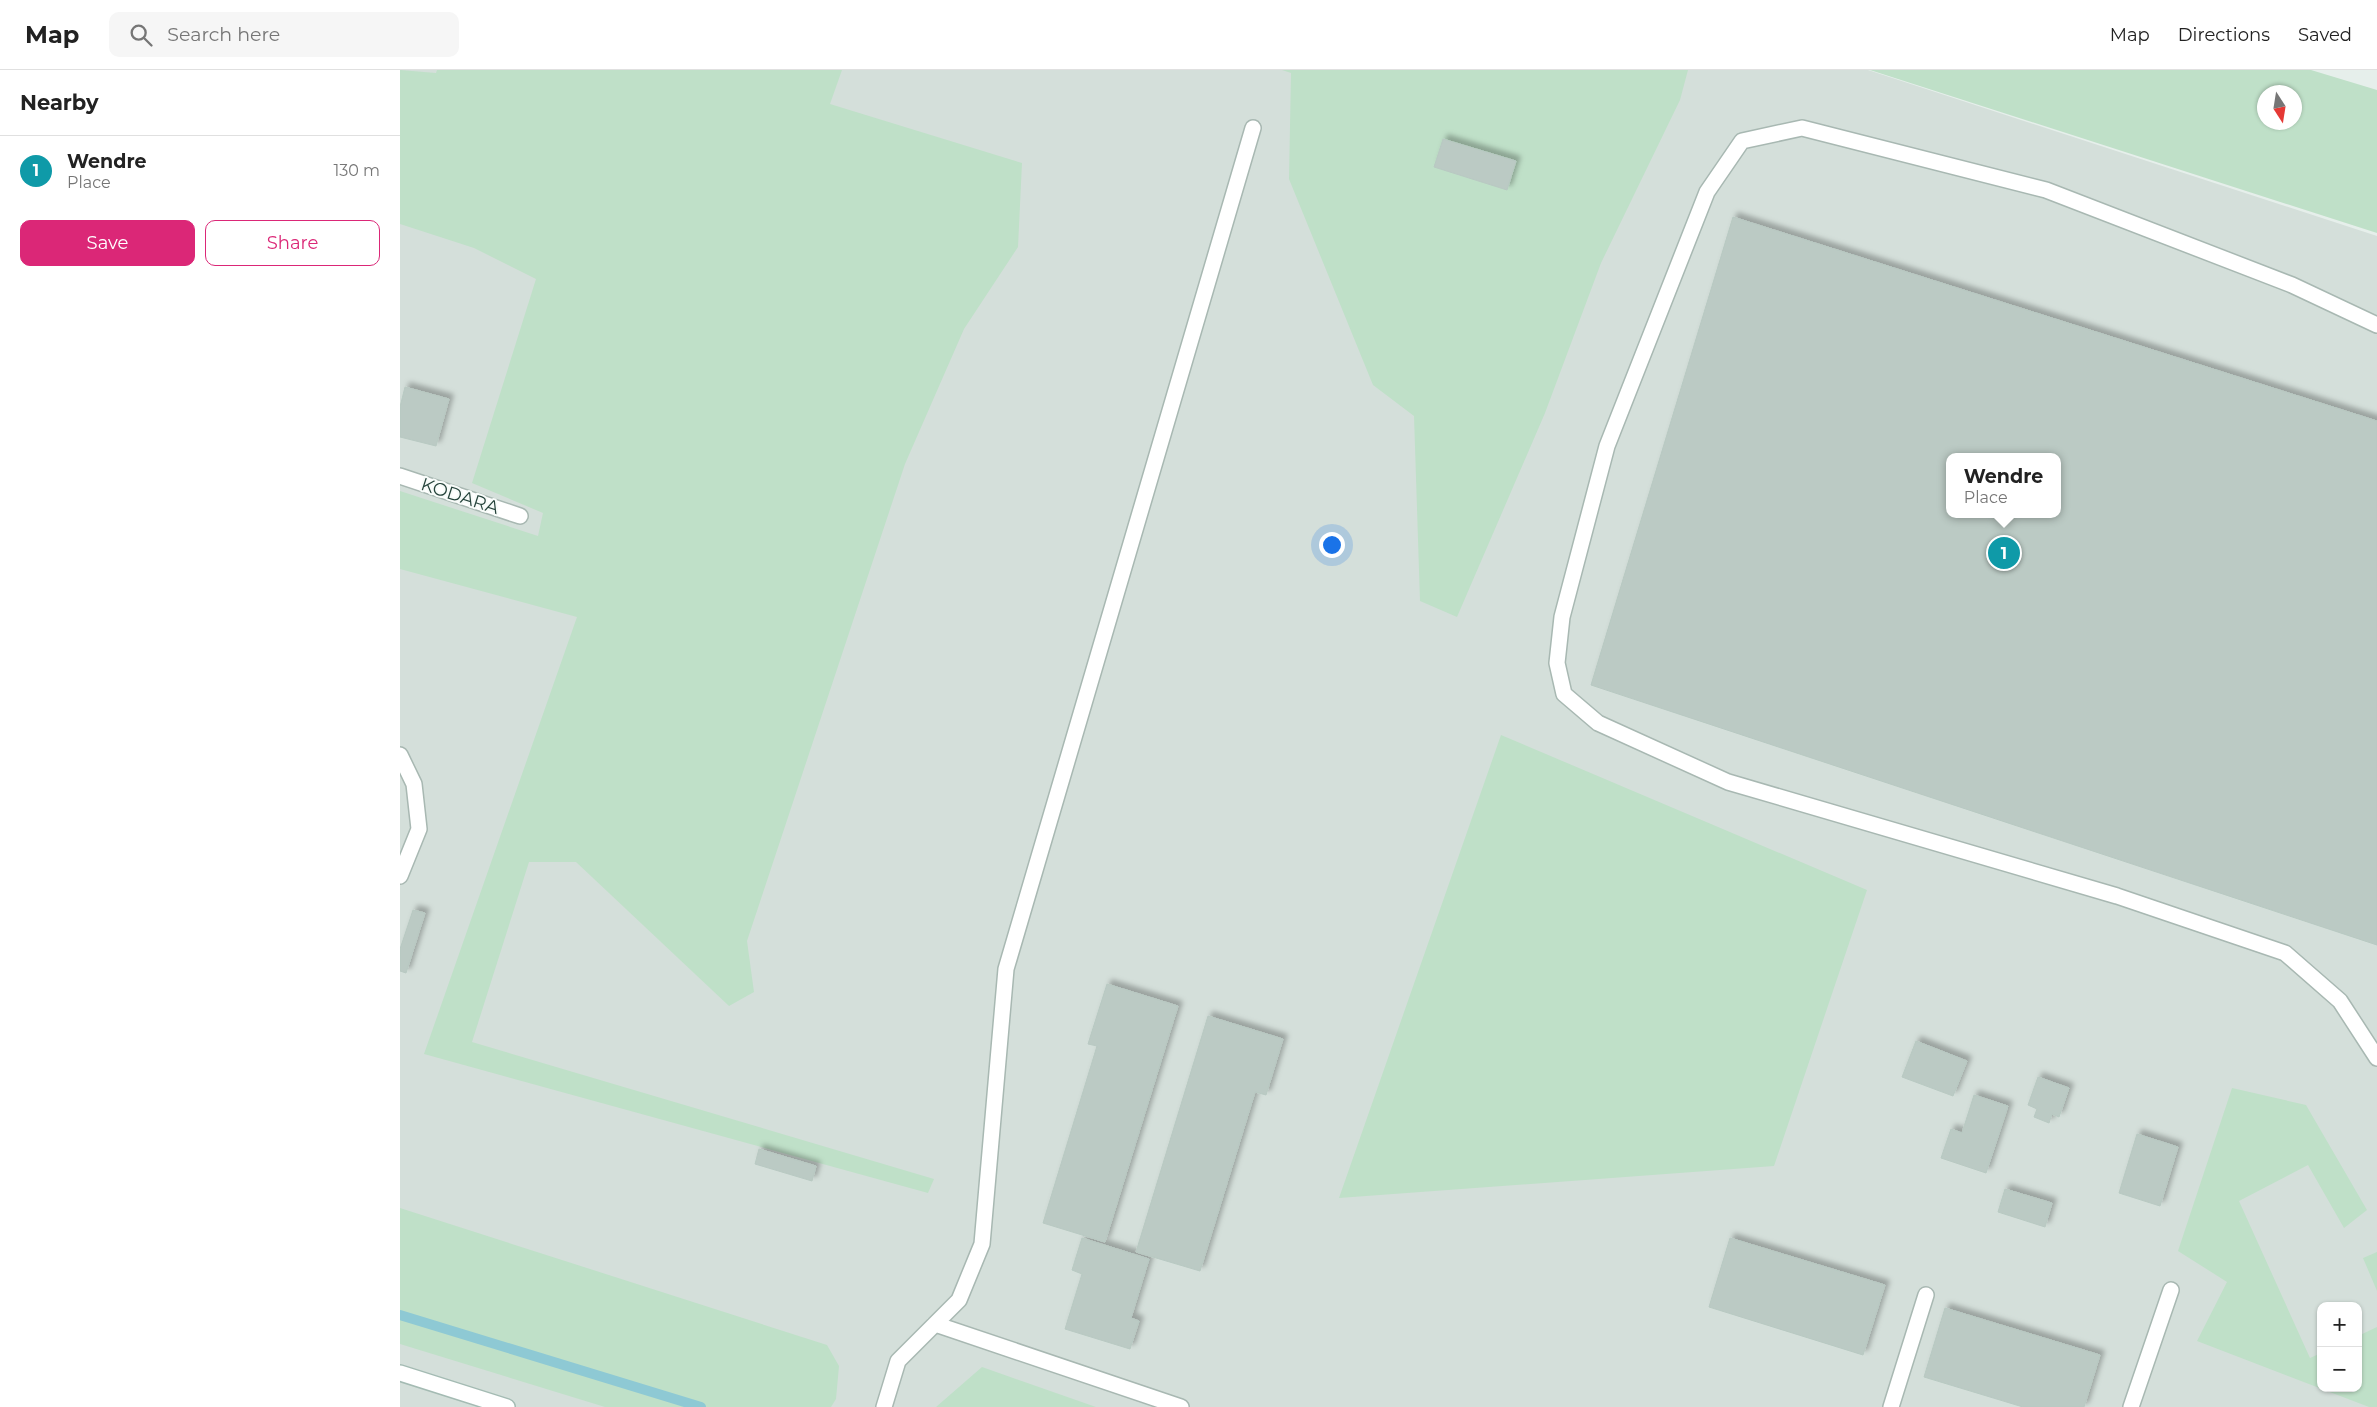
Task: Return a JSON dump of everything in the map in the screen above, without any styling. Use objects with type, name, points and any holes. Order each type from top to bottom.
[{"type":"street","points":[[884,1407],[898,1361],[959,1300],[982,1244],[1006,969],[1254,128]]},
{"type":"street","points":[[2377,325],[2292,285],[2046,190],[1802,128],[1742,141],[1707,192],[1608,446],[1562,616],[1557,663],[1564,694],[1598,723],[1728,782],[2117,896],[2285,953],[2340,1001],[2377,1058]]},
{"type":"street","name":"KODARA","points":[[400,476],[520,516]]},
{"type":"street","points":[[400,755],[414,784],[419,829],[400,876]]},
{"type":"street","points":[[2131,1407],[2171,1290]]},
{"type":"street","points":[[1891,1407],[1926,1295]]},
{"type":"street","points":[[935,1324],[1182,1407]]},
{"type":"street","points":[[400,1373],[507,1407]]},
{"type":"shaded area","points":[[400,70],[1868,70],[2377,236],[2377,1407],[400,1407]]},
{"type":"green space","points":[[400,70],[436,73],[437,70],[842,70],[830,104],[1022,163],[1018,247],[964,329],[905,464],[747,941],[754,992],[729,1006],[576,862],[529,862],[472,1042],[934,1179],[928,1193],[424,1054],[577,617],[400,569],[400,491],[538,536],[543,513],[472,483],[536,279],[474,248],[400,224]]},
{"type":"green space","points":[[1282,70],[1688,70],[1680,100],[1601,263],[1545,413],[1457,617],[1420,601],[1414,416],[1373,385],[1289,179],[1291,73]]},
{"type":"green space","points":[[1870,70],[2311,70],[2377,90],[2377,233]]},
{"type":"green space","points":[[1501,735],[1867,890],[1774,1166],[1339,1198]]},
{"type":"green space","points":[[2232,1088],[2306,1105],[2367,1210],[2344,1228],[2308,1165],[2239,1201],[2310,1358],[2317,1355],[2317,1387],[2197,1341],[2227,1282],[2178,1251]]},
{"type":"green space","points":[[400,1208],[827,1345],[839,1366],[836,1399],[831,1407],[605,1407],[400,1344]]},
{"type":"green space","points":[[2377,1252],[2377,1291],[2363,1258]]},
{"type":"green space","points":[[2377,1327],[2377,1407],[2369,1407],[2330,1392],[2362,1392],[2362,1334]]},
{"type":"green space","points":[[982,1367],[1096,1407],[936,1407]]},
{"type":"building","points":[[1443,139],[1516,161],[1507,190],[1434,167]]},
{"type":"building","points":[[1733,217],[2377,421],[2377,945],[1591,685]]},
{"type":"building","points":[[405,387],[449,399],[436,446],[400,437],[400,407]]},
{"type":"building","points":[[413,910],[425,913],[406,973],[400,971],[400,949]]},
{"type":"building","points":[[1107,984],[1178,1006],[1105,1242],[1043,1223],[1097,1046],[1088,1044]]},
{"type":"building","points":[[1208,1016],[1283,1039],[1266,1095],[1255,1092],[1200,1271],[1136,1252]]},
{"type":"building","points":[[1916,1041],[1967,1061],[1953,1096],[1902,1077]]},
{"type":"building","points":[[2038,1077],[2069,1088],[2059,1117],[2052,1114],[2049,1123],[2034,1117],[2037,1109],[2028,1105]]},
{"type":"building","points":[[1974,1095],[2008,1106],[1986,1173],[1941,1158],[1951,1129],[1962,1133]]},
{"type":"building","points":[[2137,1134],[2178,1147],[2160,1206],[2119,1193]]},
{"type":"building","points":[[759,1149],[816,1166],[812,1181],[755,1164]]},
{"type":"building","points":[[2005,1189],[2052,1203],[2045,1227],[1998,1212]]},
{"type":"building","points":[[1082,1238],[1149,1259],[1131,1318],[1139,1321],[1130,1349],[1065,1329],[1082,1274],[1072,1270]]},
{"type":"building","points":[[1730,1238],[1885,1285],[1863,1355],[1709,1307]]},
{"type":"building","points":[[1945,1308],[2100,1355],[2084,1407],[2023,1407],[1924,1377]]},
{"type":"waterway","points":[[400,1315],[701,1407]]},
{"type":"place","name":"Wendre","points":[[2004,553]]}]
